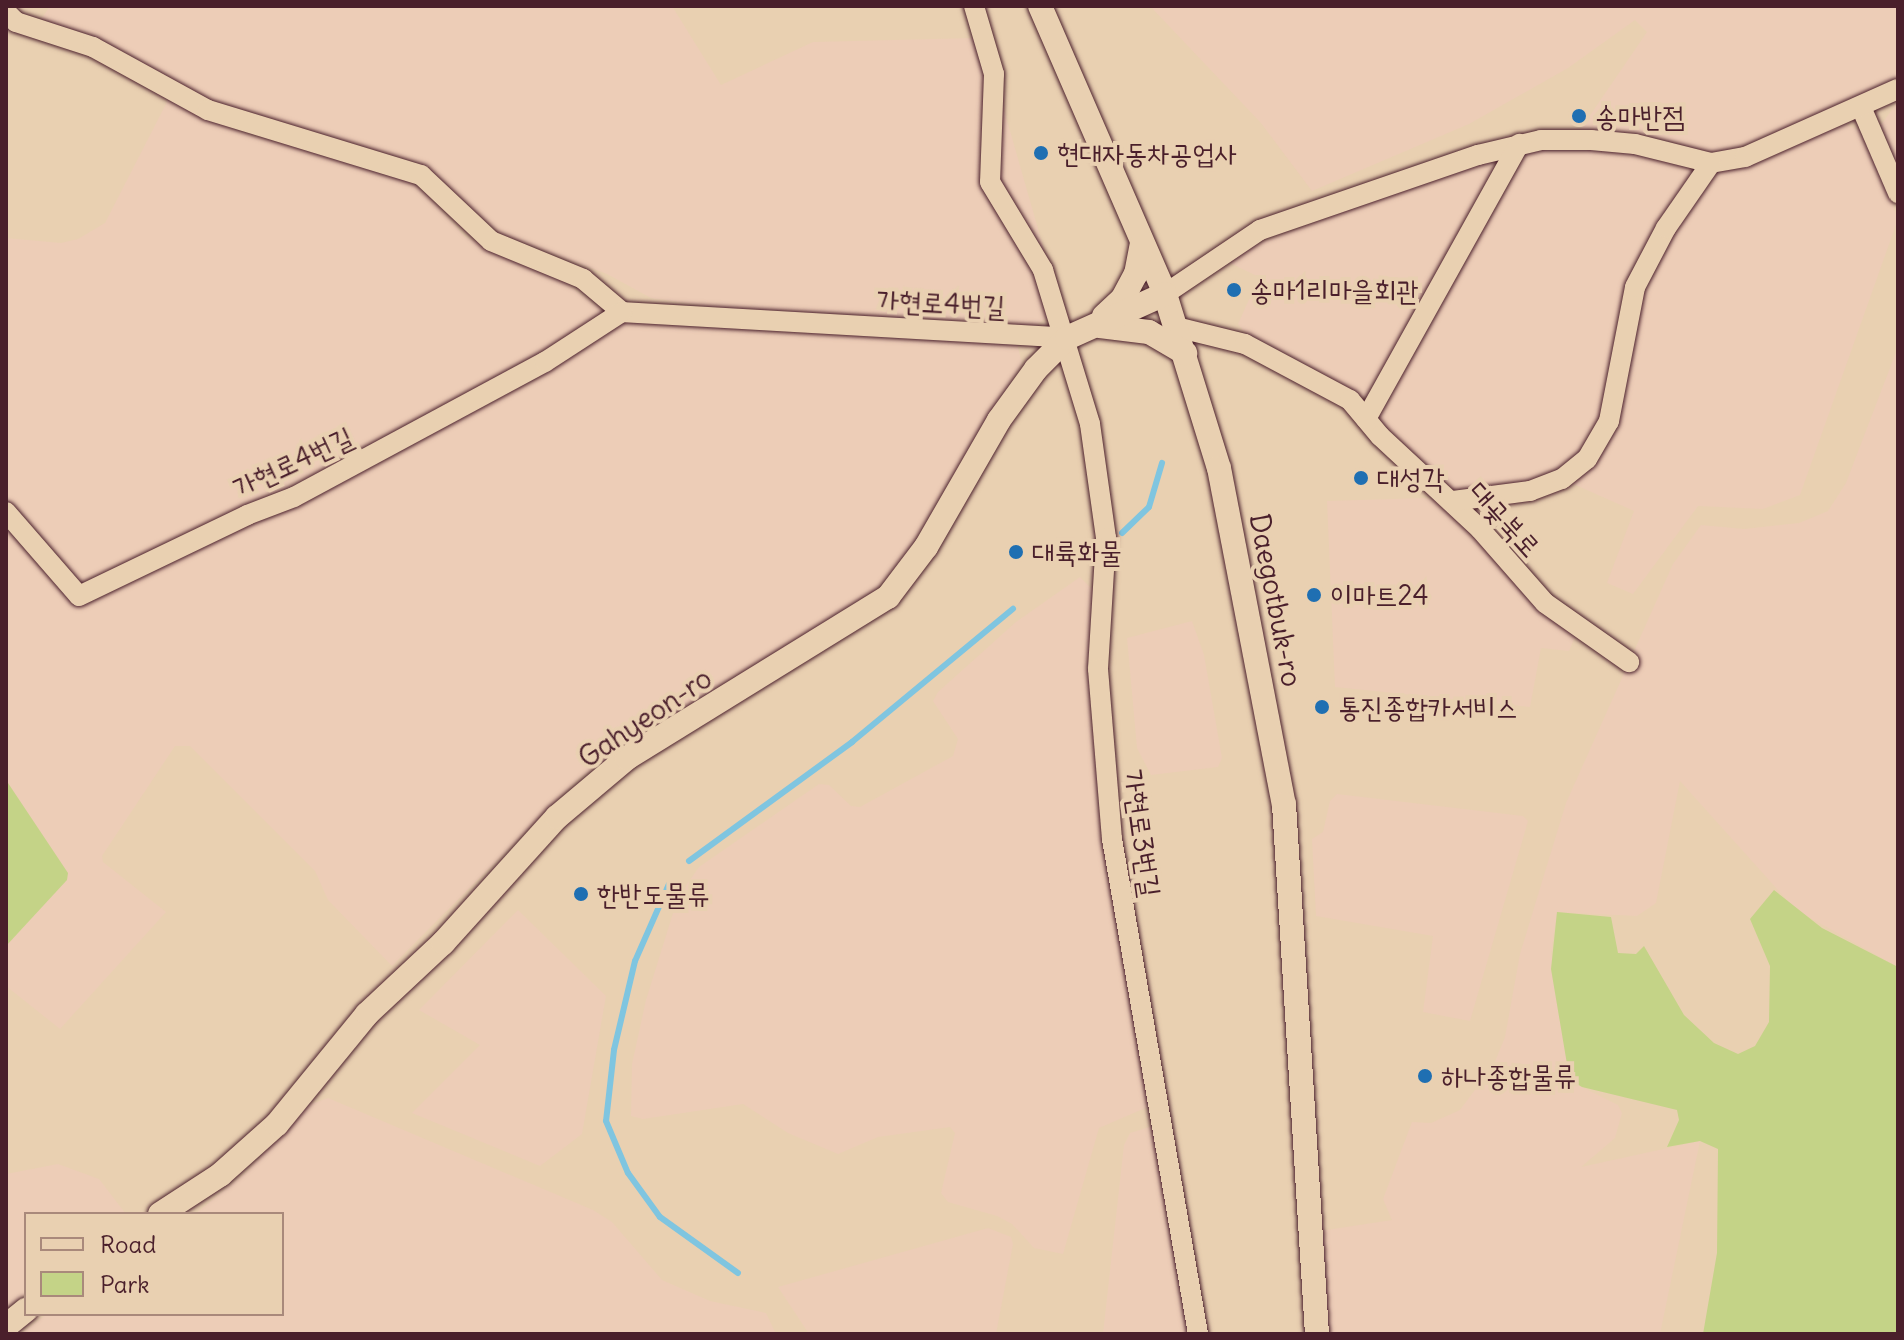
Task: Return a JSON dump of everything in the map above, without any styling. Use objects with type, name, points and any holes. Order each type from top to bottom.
[{"type":"street","points":[[974,6],[994,74],[990,182],[1043,270],[1067,338]]},
{"type":"street","name":"Daegotbuk-ro","points":[[1040,6],[1165,294],[1219,468],[1284,804],[1317,1334]]},
{"type":"street","points":[[6,12],[16,22],[93,47],[208,110],[421,175],[491,241],[583,279],[622,312]]},
{"type":"street","points":[[1165,294],[1283,220],[1519,144],[1620,142],[1711,163],[1745,157],[1898,89]]},
{"type":"street","points":[[1861,107],[1898,193]]},
{"type":"street","points":[[1366,419],[1519,144]]},
{"type":"street","points":[[1453,501],[1530,491],[1562,479],[1587,459],[1609,421],[1635,287],[1666,228],[1711,163]]},
{"type":"street","points":[[1094,326],[1123,298],[1136,274],[1142,243]]},
{"type":"street","name":"Gahyeon-ro","points":[[163,1212],[220,1175],[277,1124],[367,1014],[443,943],[577,801],[627,758],[888,597],[926,547],[1015,396],[1067,338],[1165,294]]},
{"type":"street","name":"가현로4번길","points":[[6,512],[79,596],[247,515],[294,497],[545,362],[622,312],[1067,338]]},
{"type":"street","points":[[1094,326],[1149,332],[1185,353]]},
{"type":"street","name":"대곶북로","points":[[1176,327],[1245,344],[1350,400],[1453,501],[1545,603],[1629,662]]},
{"type":"street","name":"가현로3번길","points":[[1067,338],[1090,424],[1106,538],[1098,669],[1112,839],[1178,1192],[1198,1334]]},
{"type":"street","points":[[6,1326],[24,1312]]},
{"type":"shaded area","points":[[50,6],[672,6],[721,85],[813,42],[974,38],[1002,103],[1061,309],[1034,326],[723,308],[651,298],[607,274],[501,234],[415,162],[208,100],[117,50],[46,24],[42,18]]},
{"type":"shaded area","points":[[1150,6],[1898,6],[1898,78],[1827,116],[1715,155],[1580,130],[1647,32],[1635,20],[1568,68],[1469,124],[1312,191],[1261,123]]},
{"type":"shaded area","points":[[168,100],[249,135],[401,175],[428,196],[465,237],[561,280],[607,314],[1017,344],[1022,363],[907,554],[873,593],[579,778],[392,966],[328,900],[315,871],[190,746],[175,746],[102,856],[103,862],[166,912],[60,1029],[6,986],[6,946],[25,925],[26,815],[6,780],[6,238],[61,243],[78,239],[105,223]]},
{"type":"shaded area","points":[[1898,101],[1898,169],[1881,125]]},
{"type":"shaded area","points":[[1843,124],[1866,132],[1898,219],[1800,495],[1763,509],[1698,506],[1633,594],[1607,583],[1634,511],[1569,482],[1587,467],[1636,307],[1675,229],[1718,172]]},
{"type":"shaded area","points":[[1530,147],[1622,149],[1693,165],[1696,170],[1662,224],[1595,439],[1547,481],[1455,493],[1374,420]]},
{"type":"shaded area","points":[[1481,159],[1493,162],[1494,173],[1369,396],[1360,397],[1252,341],[1238,324],[1259,277],[1232,264],[1232,254]]},
{"type":"shaded area","points":[[1898,347],[1898,967],[1796,910],[1680,781],[1656,903],[1637,916],[1557,912],[1551,953],[1572,1082],[1618,1105],[1622,1113],[1615,1138],[1581,1167],[1700,1141],[1660,1334],[1326,1334],[1320,1231],[1392,1220],[1383,1199],[1412,1122],[1431,1123],[1460,1110],[1494,1064],[1505,1037],[1520,954],[1566,803],[1673,564],[1701,525],[1744,529],[1799,523],[1828,511],[1846,483]]},
{"type":"shaded area","points":[[1424,498],[1442,501],[1577,632],[1569,651],[1541,648],[1530,707],[1335,687],[1327,501]]},
{"type":"shaded area","points":[[1080,577],[1093,590],[1090,683],[1101,827],[1150,1106],[1099,1128],[1063,1254],[1034,1248],[1012,1224],[997,1216],[948,1202],[941,1193],[955,1133],[950,1127],[878,1137],[838,1154],[788,1133],[743,1104],[643,1119],[631,1116],[632,1064],[646,1000],[678,897],[699,867],[819,784],[829,785],[851,806],[860,807],[953,756],[958,739],[933,701],[938,692],[1016,622]]},
{"type":"shaded area","points":[[1192,621],[1204,655],[1222,758],[1218,767],[1151,775],[1137,748],[1127,638]]},
{"type":"shaded area","points":[[1337,794],[1523,816],[1528,821],[1470,1021],[1423,1012],[1433,936],[1316,916],[1312,839],[1323,832],[1330,801]]},
{"type":"shaded area","points":[[518,910],[606,996],[582,1134],[540,1166],[412,1113],[480,1045],[419,1010]]},
{"type":"shaded area","points":[[328,1098],[593,1210],[612,1222],[662,1280],[710,1301],[766,1313],[776,1334],[21,1334],[44,1316],[284,1316],[284,1212],[197,1212],[247,1172],[305,1106]]},
{"type":"shaded area","points":[[1156,1125],[1190,1334],[1103,1334],[1124,1145],[1130,1133]]},
{"type":"shaded area","points":[[58,1164],[99,1179],[124,1212],[24,1212],[24,1295],[6,1309],[6,1174]]},
{"type":"shaded area","points":[[988,1228],[1011,1237],[1013,1244],[996,1334],[809,1334],[778,1287]]},
{"type":"green space","points":[[6,780],[68,873],[67,880],[6,946]]},
{"type":"green space","points":[[1774,890],[1822,928],[1898,967],[1898,1334],[1703,1334],[1717,1253],[1718,1149],[1700,1141],[1667,1147],[1679,1120],[1677,1110],[1582,1087],[1572,1081],[1568,1070],[1551,969],[1557,912],[1611,917],[1618,953],[1636,954],[1644,946],[1684,1015],[1714,1043],[1738,1054],[1755,1046],[1769,1022],[1770,966],[1750,919]]},
{"type":"waterway","points":[[1122,533],[1149,507],[1162,463]]},
{"type":"waterway","points":[[689,861],[852,742],[1013,609]]},
{"type":"waterway","points":[[669,884],[635,961],[614,1050],[606,1121],[628,1173],[660,1217],[738,1273]]},
{"type":"place","name":"송마반점","points":[[1579,116]]},
{"type":"place","name":"현대자동차공업사","points":[[1041,153]]},
{"type":"place","name":"송마1리마을회관","points":[[1234,290]]},
{"type":"place","name":"대성각","points":[[1361,478]]},
{"type":"place","name":"대륙화물","points":[[1016,552]]},
{"type":"place","name":"이마트24","points":[[1314,595]]},
{"type":"place","name":"통진종합카서비스","points":[[1322,707]]},
{"type":"place","name":"한반도물류","points":[[581,894]]},
{"type":"place","name":"하나종합물류","points":[[1425,1076]]}]
